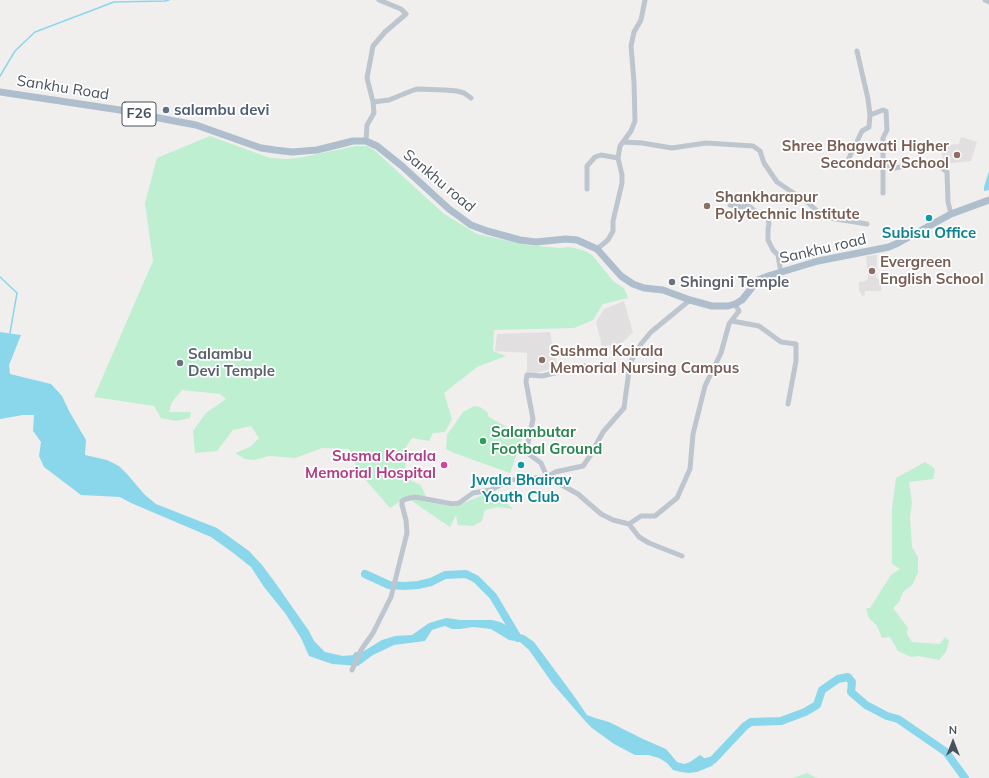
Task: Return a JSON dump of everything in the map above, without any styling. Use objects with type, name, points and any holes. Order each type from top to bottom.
[{"type":"main road","name":"Sankhu Road","points":[[0,92],[120,110],[176,121],[214,131],[261,148],[292,152],[317,150],[353,141],[366,141]]},
{"type":"main road","name":"Sankhu road","points":[[366,141],[377,146],[402,166],[449,209],[472,225],[487,231],[520,240],[536,242],[566,239],[577,240],[597,249],[621,276],[633,284],[644,288],[662,290],[712,306],[728,306],[735,304],[742,300],[758,280],[818,261],[898,244],[951,214],[989,200]]},
{"type":"street","points":[[366,141],[366,124],[374,113],[373,102],[366,78],[373,46],[385,32],[406,14],[401,9],[379,0]]},
{"type":"street","points":[[597,249],[608,240],[613,231],[614,215],[622,183],[622,175],[618,158],[620,146],[631,131],[635,121],[631,46],[634,32],[641,20],[645,0]]},
{"type":"street","points":[[985,0],[989,2]]},
{"type":"street","points":[[849,158],[862,131],[869,127],[870,115],[868,99],[857,51]]},
{"type":"street","points":[[373,102],[389,100],[417,89],[457,91],[464,93],[471,98]]},
{"type":"street","points":[[870,115],[883,110],[886,111],[887,130],[883,138],[882,165],[883,193]]},
{"type":"street","points":[[623,142],[642,143],[672,148],[706,142],[753,146],[760,151],[764,163],[778,182],[807,202],[824,217],[867,224]]},
{"type":"street","points":[[587,188],[587,166],[595,157],[601,155],[618,158]]},
{"type":"street","points":[[871,164],[898,168],[914,164],[928,164],[941,167],[944,169],[947,176],[947,194],[951,214]]},
{"type":"street","points":[[730,205],[741,208],[746,206],[750,207],[763,218],[768,219],[768,240],[773,250],[778,255],[781,273]]},
{"type":"street","points":[[352,670],[361,650],[380,620],[393,590],[408,533],[402,505],[404,500],[412,497],[422,497],[444,504],[453,504],[458,503],[473,494],[491,490],[509,480],[547,477],[555,472],[579,468],[586,463],[603,432],[624,408],[630,363],[641,344],[651,332],[690,300]]},
{"type":"street","points":[[629,524],[641,516],[655,516],[677,498],[690,469],[693,434],[705,386],[721,353],[726,330],[739,310],[735,304]]},
{"type":"street","points":[[732,321],[759,326],[780,342],[796,344],[796,361],[788,404]]},
{"type":"street","points":[[585,366],[542,376],[527,375],[526,382],[533,419],[526,452],[541,463],[547,477],[578,494],[605,516],[613,520],[629,524],[639,537],[649,543],[682,556]]},
{"type":"shaded area","name":"Shree Bhagwati Higher Secondary School","points":[[961,137],[977,142],[971,161],[943,164],[941,145],[959,144]]},
{"type":"shaded area","points":[[883,230],[890,230],[892,239],[884,240]]},
{"type":"shaded area","name":"Evergreen English School","points":[[877,255],[876,277],[882,282],[881,291],[865,291],[865,295],[862,296],[859,290],[859,282],[866,281],[868,278],[866,256]]},
{"type":"shaded area","points":[[624,301],[633,332],[620,345],[609,345],[602,347],[596,322],[604,309]]},
{"type":"shaded area","name":"Sushma Koirala Memorial Nursing Campus","points":[[550,332],[557,366],[551,369],[527,375],[527,353],[495,351],[497,334]]},
{"type":"green space","points":[[210,136],[270,158],[287,159],[356,146],[367,146],[373,149],[444,214],[477,234],[527,245],[560,248],[570,247],[585,251],[592,255],[614,282],[624,288],[628,298],[603,304],[593,320],[574,328],[494,330],[493,351],[506,356],[477,367],[444,393],[452,419],[445,432],[433,433],[429,441],[412,438],[406,447],[405,478],[421,485],[428,502],[454,507],[483,495],[508,504],[513,509],[498,507],[485,510],[482,521],[473,526],[458,525],[456,515],[450,527],[406,497],[390,508],[358,471],[349,449],[322,448],[295,458],[269,456],[254,460],[245,459],[235,453],[250,447],[259,438],[251,426],[233,430],[217,451],[195,453],[193,431],[206,413],[226,399],[220,394],[182,390],[172,402],[169,412],[191,412],[190,418],[176,421],[161,418],[154,406],[94,397],[153,261],[145,203],[157,158]]},
{"type":"green space","name":"Salambutar Footbal Ground","points":[[474,406],[480,407],[487,412],[489,417],[517,433],[522,439],[510,473],[446,449],[447,435],[463,412]]},
{"type":"green space","points":[[925,462],[935,469],[933,479],[909,482],[912,503],[910,517],[912,547],[918,557],[918,573],[912,585],[903,592],[899,602],[893,608],[908,628],[907,634],[912,642],[940,644],[945,637],[949,641],[946,652],[939,660],[919,656],[911,657],[898,651],[890,637],[882,638],[877,626],[869,618],[866,608],[870,608],[891,575],[900,569],[892,564],[892,509],[896,478]]},
{"type":"green space","points":[[807,773],[817,778],[793,778]]},
{"type":"water","points":[[989,171],[989,190],[984,191],[984,187]]},
{"type":"water","points":[[0,332],[21,335],[9,365],[10,374],[51,384],[62,396],[86,440],[85,455],[107,460],[119,466],[145,495],[156,504],[217,528],[249,551],[274,581],[309,631],[314,641],[325,652],[343,656],[353,655],[355,652],[364,651],[382,640],[395,636],[412,635],[429,623],[446,618],[461,620],[492,620],[500,622],[518,634],[524,635],[534,642],[587,715],[609,722],[666,749],[677,762],[684,764],[700,755],[714,765],[697,772],[681,772],[673,770],[667,763],[659,758],[648,755],[635,755],[614,744],[586,722],[553,684],[529,650],[520,642],[509,640],[491,629],[473,627],[452,629],[445,626],[432,630],[425,641],[394,645],[373,655],[358,666],[332,664],[309,656],[301,638],[285,613],[264,587],[251,567],[211,537],[120,497],[81,495],[44,467],[39,456],[41,442],[33,431],[34,415],[23,415],[0,419]]},
{"type":"waterway","points":[[0,76],[15,51],[35,32],[114,2],[169,0]]},
{"type":"waterway","points":[[0,277],[17,293],[10,333]]},
{"type":"waterway","points":[[365,574],[389,585],[404,586],[431,582],[445,575],[466,574],[476,579],[493,596],[518,638]]},
{"type":"waterway","points":[[698,764],[713,760],[745,726],[751,722],[781,721],[805,712],[817,705],[822,690],[838,679],[848,677],[852,682],[851,692],[866,705],[887,716],[898,719],[946,752],[965,778]]},
{"type":"place","name":"salambu devi","points":[[166,110]]},
{"type":"place","name":"Shree Bhagwati Higher Secondary School","points":[[957,155]]},
{"type":"place","name":"Shankharapur Polytechnic Institute","points":[[707,206]]},
{"type":"place","name":"Subisu Office","points":[[929,218]]},
{"type":"place","name":"Evergreen English School","points":[[872,271]]},
{"type":"place","name":"Shingni Temple","points":[[672,282]]},
{"type":"place","name":"Sushma Koirala Memorial Nursing Campus","points":[[542,360]]},
{"type":"place","name":"Salambu Devi Temple","points":[[180,363]]},
{"type":"place","name":"Salambutar Footbal Ground","points":[[483,441]]},
{"type":"place","name":"Susma Koirala Memorial Hospital","points":[[444,465]]},
{"type":"place","name":"Jwala Bhairav Youth Club","points":[[521,465]]}]
